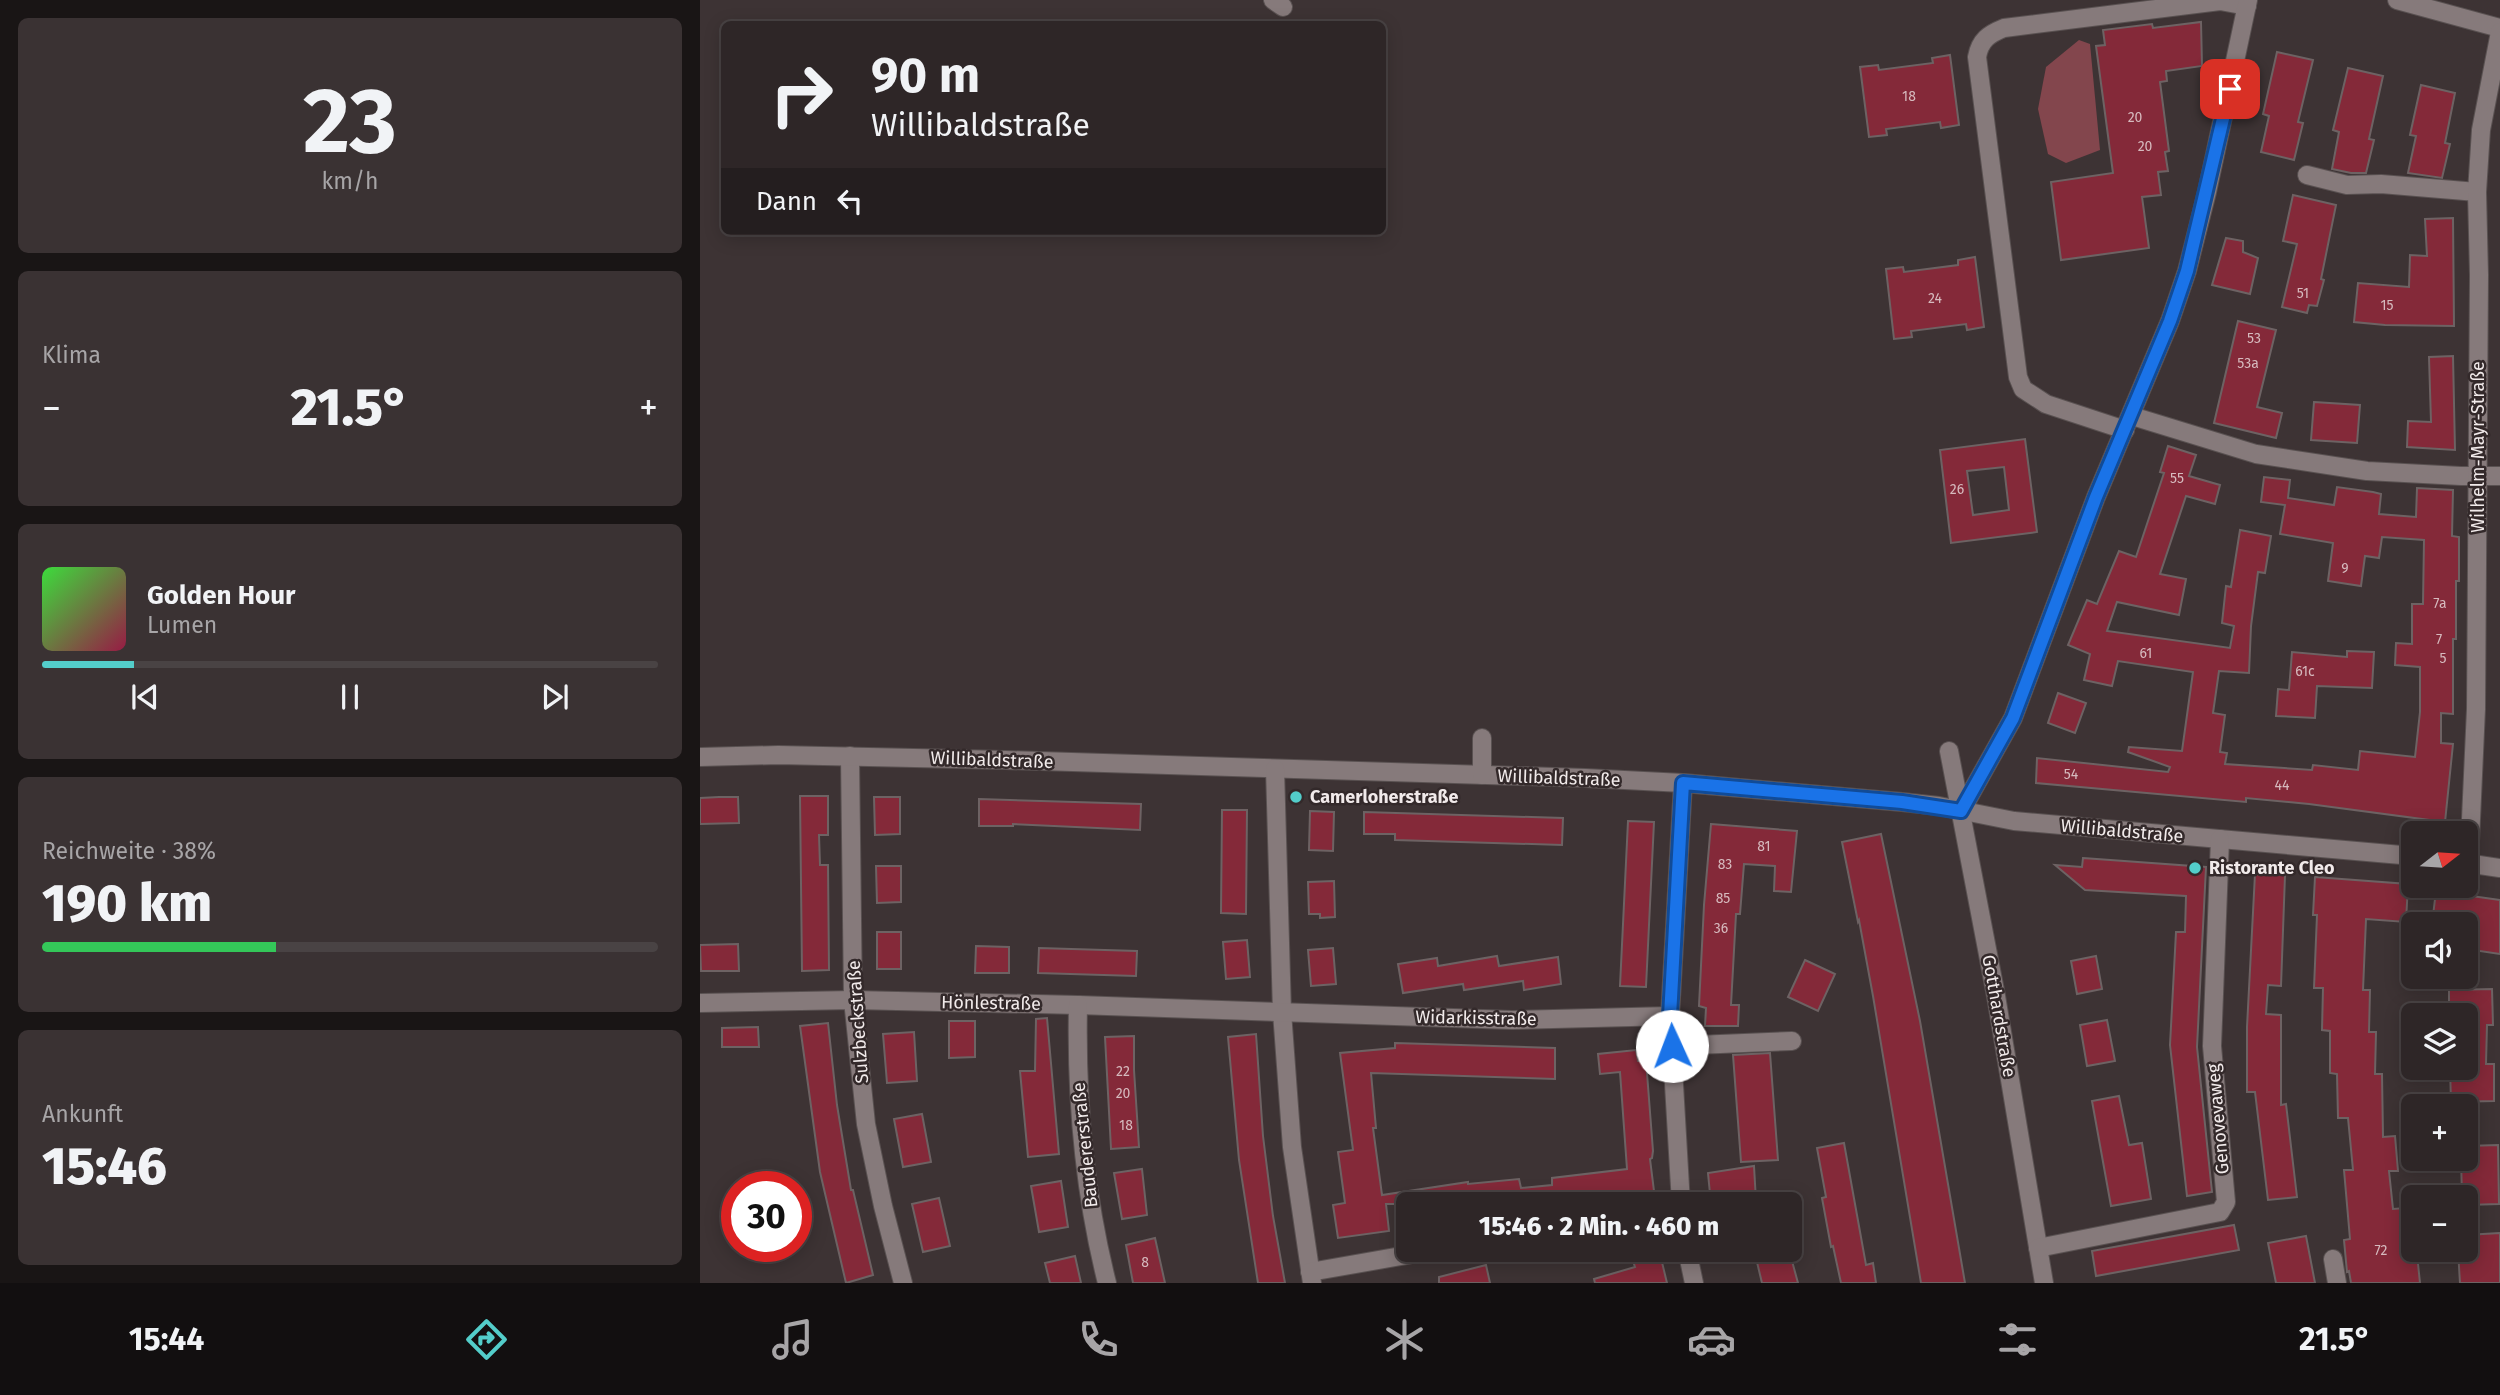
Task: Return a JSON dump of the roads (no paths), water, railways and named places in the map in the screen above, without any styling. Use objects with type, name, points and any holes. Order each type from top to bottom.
[{"type":"street","points":[[2397,0],[2500,30]]},
{"type":"street","points":[[1961,811],[2013,718],[2082,531],[2128,423],[2170,321],[2187,271],[2247,3],[2220,1],[2004,28],[1990,34],[1979,46],[1977,57],[2018,377],[2023,389],[2046,404],[2128,423],[2256,454],[2367,471],[2500,476]]},
{"type":"street","name":"Wilhelm-Mayr-Straße","points":[[2469,821],[2476,709],[2479,270],[2477,192],[2482,130],[2500,30]]},
{"type":"street","points":[[2307,175],[2347,186],[2381,184],[2477,192]]},
{"type":"street","points":[[1482,738],[1482,775]]},
{"type":"street","name":"Gotthardstraße","points":[[1949,751],[1996,996],[2044,1283]]},
{"type":"street","name":"Willibaldstraße","points":[[700,757],[850,756],[1683,783],[1902,802],[2014,821],[2401,855]]},
{"type":"street","name":"Sulzbeckstraße","points":[[850,756],[853,1000],[866,1124],[903,1283]]},
{"type":"street","points":[[1275,769],[1282,1012],[1292,1147],[1311,1277],[1396,1258]]},
{"type":"street","points":[[1680,1192],[1670,1016],[1683,783]]},
{"type":"street","name":"Genovevaweg","points":[[2038,1248],[2220,1212],[2226,1202],[2212,1046],[2220,839]]},
{"type":"street","points":[[2478,865],[2500,868]]},
{"type":"street","name":"Hönlestraße","points":[[700,1003],[853,1000],[1282,1012]]},
{"type":"street","name":"Baudererstraße","points":[[1078,1005],[1077,1066],[1082,1141],[1107,1283]]},
{"type":"street","name":"Widarkisstraße","points":[[1282,1012],[1512,1020],[1670,1016]]},
{"type":"street","points":[[1672,1046],[1792,1041]]},
{"type":"street","points":[[2333,1259],[2337,1283]]},
{"type":"street","points":[[1690,1262],[1694,1283]]},
{"type":"place","name":"Camerloherstraße","points":[[1296,797]]},
{"type":"place","name":"Ristorante Cleo","points":[[2195,868]]}]
